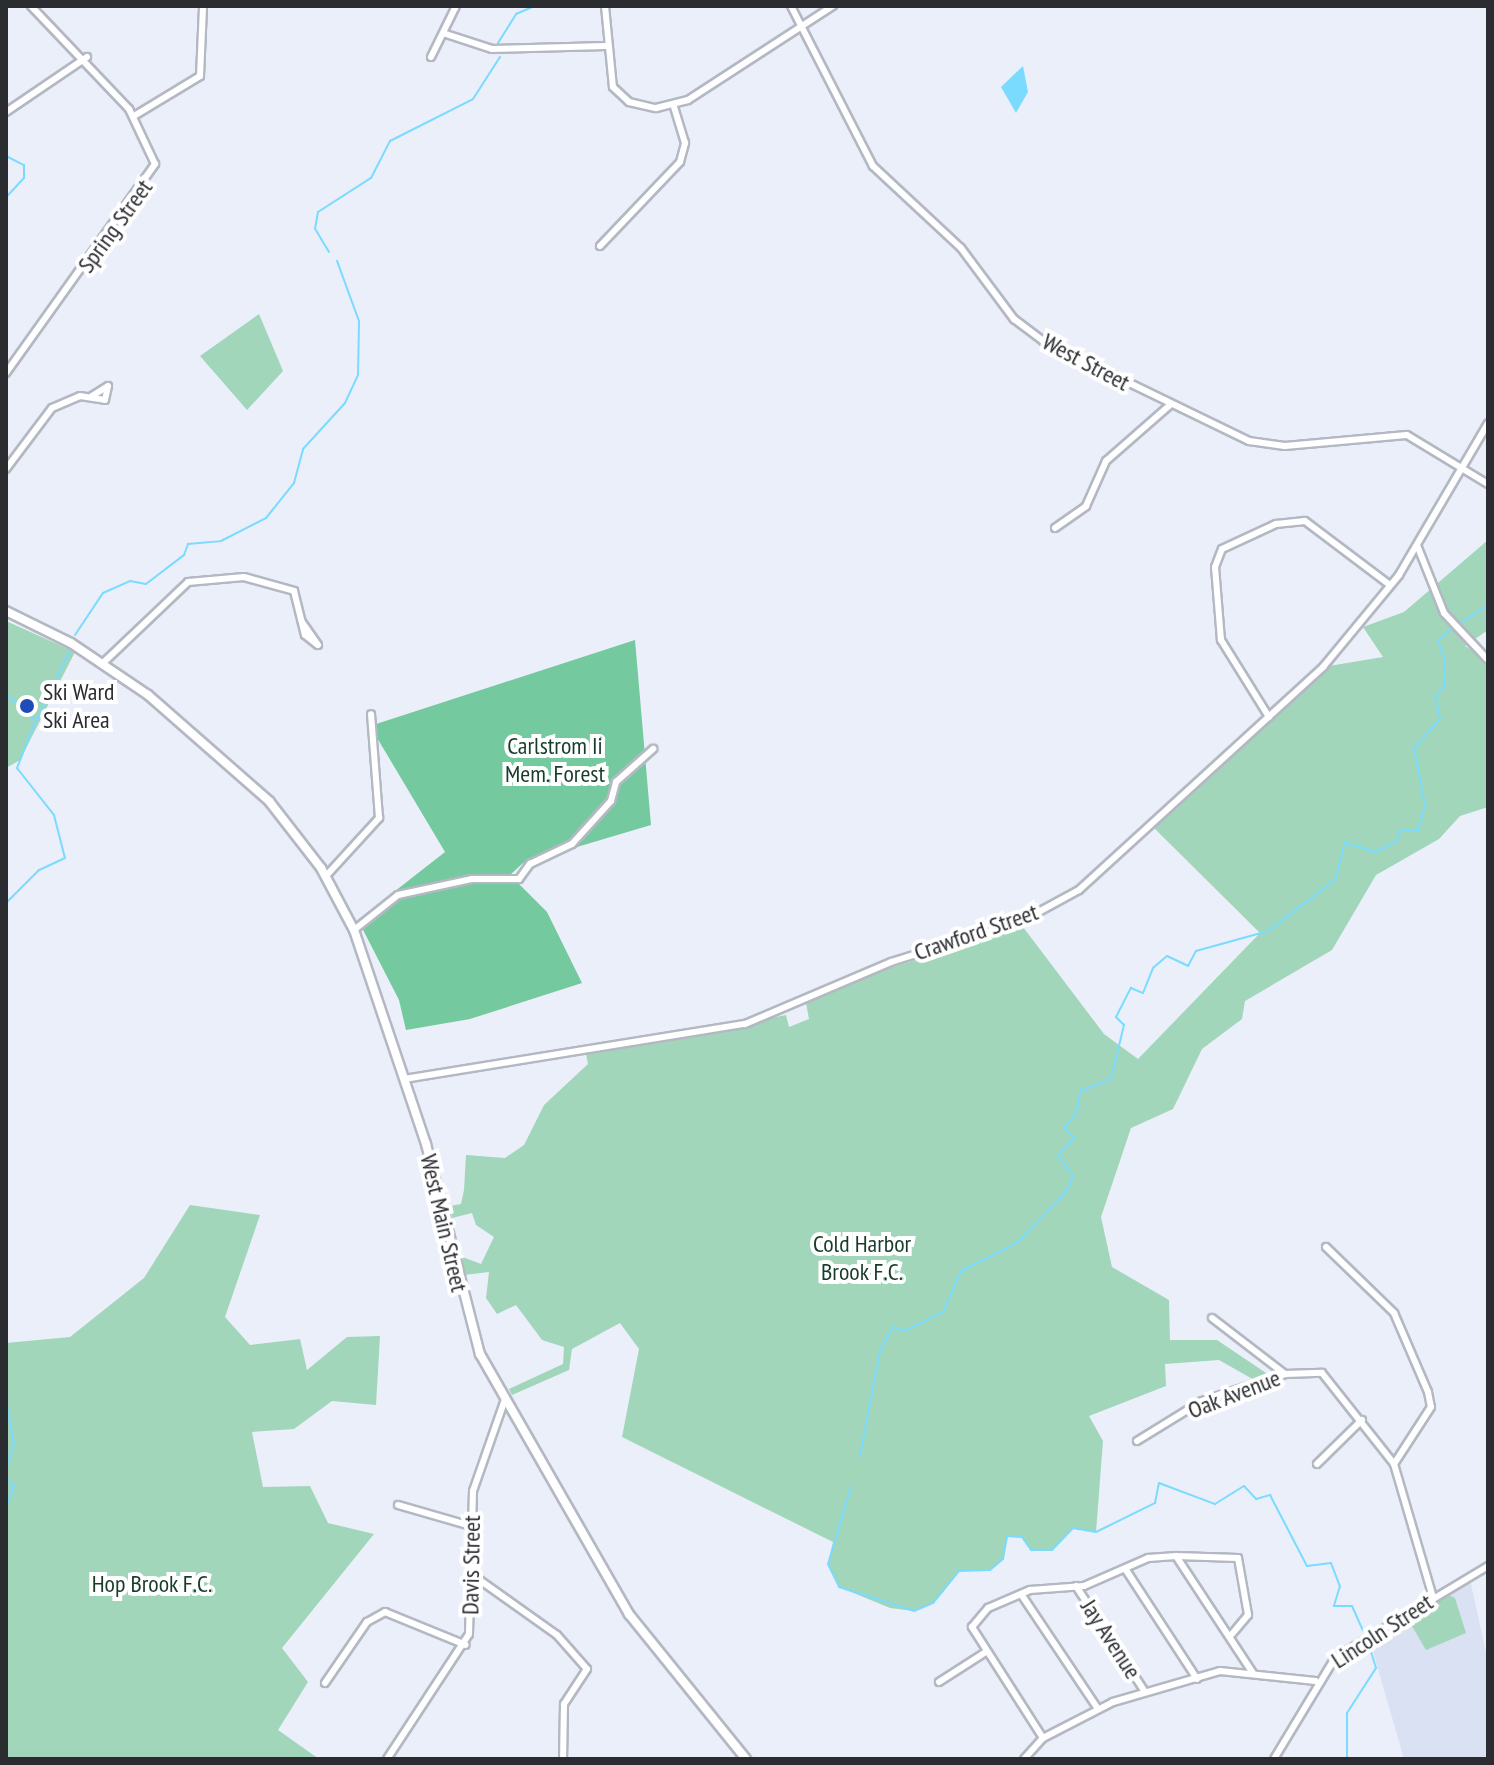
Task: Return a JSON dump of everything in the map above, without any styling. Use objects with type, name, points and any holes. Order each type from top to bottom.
[{"type":"main road","name":"West Main Street","points":[[6,611],[103,663],[148,695],[269,801],[326,876],[354,930],[404,1079],[470,1327],[505,1399],[635,1623],[746,1759]]},
{"type":"street","name":"Spring Street","points":[[6,373],[152,174],[152,151],[134,116],[87,57],[31,6]]},
{"type":"street","points":[[134,116],[200,76],[203,6]]},
{"type":"street","points":[[431,57],[446,34],[456,6]]},
{"type":"street","points":[[605,6],[609,76],[620,96],[642,108],[674,106],[801,29],[833,6]]},
{"type":"street","name":"West Street","points":[[791,6],[805,41],[873,166],[961,248],[1014,319],[1049,345],[1170,405],[1261,444],[1402,434],[1488,484]]},
{"type":"street","points":[[446,34],[492,49],[606,46]]},
{"type":"street","points":[[6,112],[87,57]]},
{"type":"street","points":[[600,246],[680,162],[685,143],[674,106]]},
{"type":"street","points":[[6,469],[50,410],[92,396]]},
{"type":"street","points":[[1055,528],[1086,506],[1106,461],[1170,405]]},
{"type":"street","name":"Crawford Street","points":[[404,1079],[732,1028],[891,962],[1022,921],[1095,880],[1143,827],[1318,674],[1390,585],[1417,545],[1459,465],[1488,423]]},
{"type":"street","points":[[1269,717],[1221,640],[1215,567],[1222,549],[1276,524],[1305,521],[1390,585]]},
{"type":"street","points":[[1417,545],[1444,613],[1488,660]]},
{"type":"street","points":[[103,663],[188,582],[244,577],[294,591],[302,622]]},
{"type":"street","points":[[326,876],[379,818],[371,714]]},
{"type":"street","points":[[354,930],[398,895],[472,879],[519,879],[530,864],[572,844],[611,801],[616,782],[653,749]]},
{"type":"street","points":[[1326,1247],[1394,1313],[1428,1392],[1431,1407],[1394,1464]]},
{"type":"street","points":[[1212,1318],[1285,1374]]},
{"type":"street","name":"Oak Avenue","points":[[1137,1441],[1202,1401],[1285,1374],[1326,1376],[1394,1464],[1433,1597]]},
{"type":"street","name":"Davis Street","points":[[387,1759],[466,1645],[474,1576],[471,1526],[476,1476],[505,1399]]},
{"type":"street","points":[[1317,1464],[1362,1420]]},
{"type":"street","points":[[398,1505],[471,1526]]},
{"type":"street","points":[[1176,1556],[1232,1634],[1253,1673]]},
{"type":"street","points":[[1043,1738],[986,1652],[973,1620],[1021,1594],[1076,1586],[1126,1570],[1148,1558],[1238,1558],[1248,1615],[1232,1634]]},
{"type":"street","name":"Lincoln Street","points":[[1274,1759],[1315,1681],[1349,1647],[1488,1566]]},
{"type":"street","points":[[1126,1570],[1197,1679]]},
{"type":"street","points":[[474,1576],[557,1635],[587,1669],[564,1704],[563,1759]]},
{"type":"street","name":"Jay Avenue","points":[[1076,1586],[1145,1692]]},
{"type":"street","points":[[1021,1594],[1098,1709]]},
{"type":"street","points":[[325,1683],[367,1622],[385,1612],[466,1645]]},
{"type":"street","points":[[939,1682],[986,1652]]},
{"type":"street","points":[[1024,1759],[1043,1738],[1098,1709],[1145,1692],[1228,1669],[1315,1681]]},
{"type":"shaded area","points":[[1470,1580],[1488,1661],[1488,1759],[1404,1759],[1370,1641]]},
{"type":"green space","points":[[259,314],[283,371],[247,410],[200,356]]},
{"type":"green space","name":"Cold Harbor Brook F.C.","points":[[1488,540],[1488,630],[1465,646],[1488,660],[1488,807],[1460,816],[1439,839],[1376,875],[1332,950],[1245,1001],[1242,1019],[1202,1049],[1173,1109],[1131,1128],[1101,1217],[1112,1267],[1169,1300],[1170,1340],[1217,1340],[1269,1375],[1256,1381],[1219,1360],[1165,1364],[1166,1386],[1089,1416],[1103,1441],[1096,1532],[1073,1528],[1052,1550],[1031,1550],[1022,1537],[1008,1536],[1003,1559],[990,1570],[959,1571],[933,1603],[914,1611],[890,1608],[839,1587],[828,1564],[833,1542],[622,1437],[639,1349],[620,1323],[572,1349],[569,1370],[512,1395],[509,1389],[563,1364],[564,1347],[542,1340],[516,1305],[497,1314],[486,1298],[489,1272],[464,1275],[460,1256],[481,1264],[494,1237],[476,1225],[472,1213],[452,1218],[450,1206],[461,1204],[466,1155],[505,1158],[524,1145],[544,1105],[588,1064],[586,1054],[786,1015],[789,1027],[809,1019],[806,1003],[880,971],[1023,927],[1104,1034],[1138,1059],[1260,933],[1151,825],[1329,666],[1383,657],[1363,627],[1404,612]]},
{"type":"green space","name":"Ski Ward Ski Area","points":[[6,621],[75,652],[20,760],[6,768]]},
{"type":"green space","name":"Carlstrom Ii Mem. Forest","points":[[635,640],[651,825],[523,863],[510,875],[547,912],[582,983],[470,1019],[406,1030],[399,1000],[358,920],[445,852],[370,726]]},
{"type":"green space","name":"Hop Brook F.C.","points":[[190,1205],[260,1215],[225,1317],[250,1345],[300,1339],[307,1370],[347,1337],[380,1336],[376,1405],[332,1401],[294,1429],[252,1432],[263,1487],[310,1486],[328,1523],[374,1534],[282,1648],[308,1682],[278,1730],[319,1759],[6,1759],[6,1343],[70,1337],[144,1278]]},
{"type":"green space","points":[[1448,1595],[1455,1598],[1466,1633],[1426,1650],[1409,1621]]},
{"type":"water","points":[[1023,66],[1028,92],[1016,113],[1001,87]]},
{"type":"waterway","points":[[498,43],[516,14],[535,6]]},
{"type":"waterway","points":[[329,252],[315,229],[318,212],[371,178],[390,141],[473,99],[500,57]]},
{"type":"waterway","points":[[6,156],[24,165],[24,178],[6,197]]},
{"type":"waterway","points":[[75,635],[103,593],[130,581],[146,584],[184,555],[188,544],[221,541],[266,518],[294,483],[303,449],[345,403],[358,375],[359,321],[337,261]]},
{"type":"waterway","points":[[1459,624],[1488,605]]},
{"type":"waterway","points":[[860,1456],[880,1351],[893,1327],[905,1331],[943,1312],[961,1271],[1017,1243],[1066,1192],[1073,1176],[1058,1155],[1074,1138],[1064,1127],[1076,1114],[1080,1091],[1111,1079],[1124,1025],[1116,1017],[1131,988],[1143,993],[1153,968],[1167,956],[1188,966],[1196,951],[1268,931],[1335,880],[1345,842],[1376,852],[1397,841],[1400,830],[1418,830],[1425,806],[1414,748],[1440,719],[1435,697],[1444,686],[1445,660],[1438,641],[1451,629]]},
{"type":"waterway","points":[[37,720],[70,650]]},
{"type":"waterway","points":[[6,694],[36,720],[17,768],[54,815],[65,858],[39,870],[6,903]]},
{"type":"waterway","points":[[6,1401],[14,1444],[6,1470]]},
{"type":"waterway","points":[[6,1478],[14,1487],[6,1506]]},
{"type":"waterway","points":[[851,1487],[828,1564],[839,1587],[914,1611],[933,1603],[959,1571],[990,1570],[1003,1559],[1007,1536],[1022,1537],[1031,1550],[1052,1550],[1073,1528],[1096,1532],[1155,1503],[1159,1483],[1215,1504],[1244,1486],[1256,1499],[1270,1495],[1307,1566],[1331,1563],[1340,1586],[1334,1606],[1352,1606],[1363,1631]]},
{"type":"waterway","points":[[1347,1759],[1347,1713],[1376,1668],[1368,1642]]},
{"type":"place","name":"Ski Ward Ski Area","points":[[27,706]]}]
